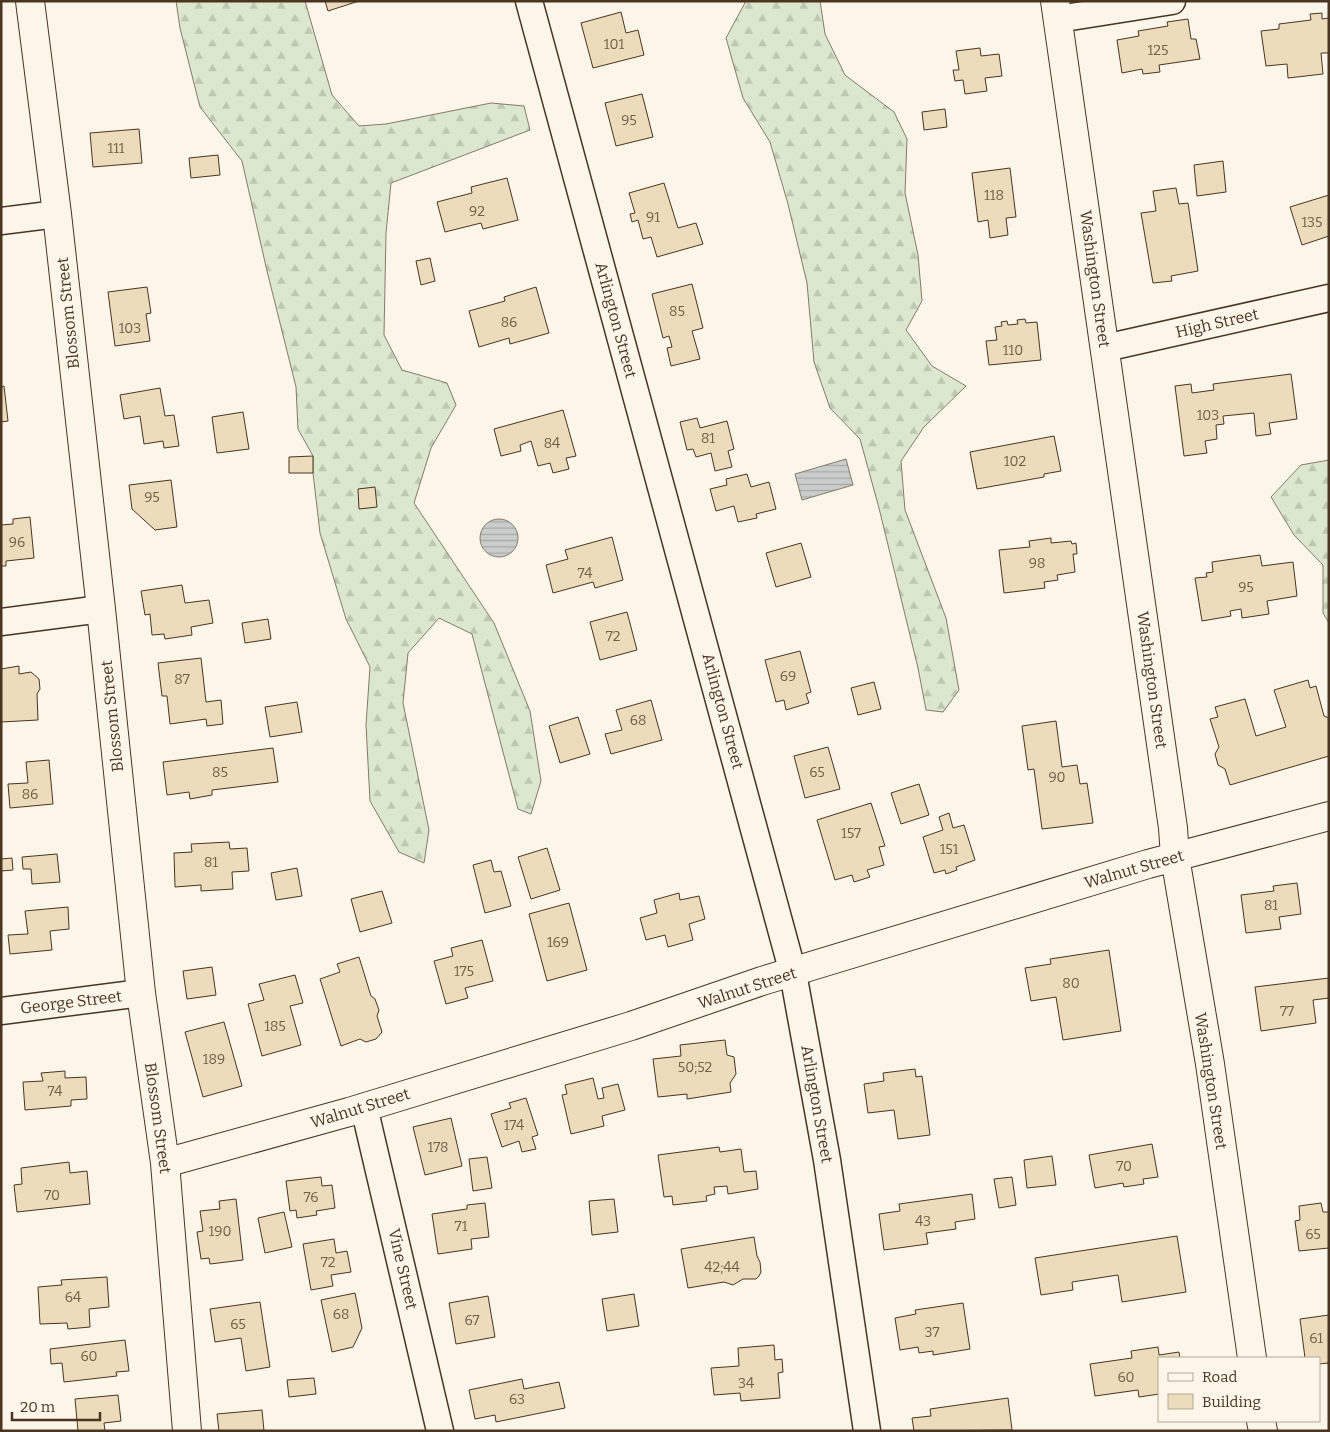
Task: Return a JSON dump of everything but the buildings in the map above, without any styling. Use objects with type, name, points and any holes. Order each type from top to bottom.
[{"type":"street","name":"Blossom Street","points":[[30,1],[57,214],[141,993],[165,1163],[187,1431]]},
{"type":"street","name":"Arlington Street","points":[[529,1],[793,972],[827,1160],[867,1431]]},
{"type":"street","points":[[1057,10],[1172,1]]},
{"type":"street","name":"Washington Street","points":[[1057,10],[1175,857],[1210,1064],[1252,1357]]},
{"type":"street","points":[[1,221],[57,214]]},
{"type":"street","name":"High Street","points":[[1105,348],[1329,298]]},
{"type":"street","points":[[1,622],[101,609]]},
{"type":"street","name":"Walnut Street","points":[[165,1163],[364,1107],[631,1026],[762,981],[1175,857],[1329,816]]},
{"type":"street","name":"George Street","points":[[1,1011],[141,993]]},
{"type":"street","name":"Vine Street","points":[[364,1107],[440,1431]]},
{"type":"green space","points":[[176,1],[305,1],[332,95],[359,126],[386,124],[491,103],[524,106],[530,130],[391,183],[386,233],[384,335],[402,370],[447,383],[456,405],[431,448],[414,503],[494,623],[530,711],[541,781],[531,814],[518,809],[472,634],[439,618],[408,653],[403,703],[429,830],[424,863],[399,852],[370,801],[366,725],[370,667],[346,619],[320,533],[313,473],[313,456],[298,429],[296,387],[242,161],[200,107],[180,28]]},
{"type":"green space","points":[[746,1],[820,1],[825,34],[845,75],[894,112],[907,139],[905,193],[918,255],[922,301],[906,330],[932,366],[966,386],[924,427],[901,461],[905,510],[946,618],[959,690],[943,712],[926,710],[918,668],[860,439],[830,408],[814,362],[807,283],[788,204],[770,142],[743,98],[726,38]]},
{"type":"green space","points":[[1329,460],[1329,623],[1323,613],[1323,565],[1294,535],[1271,497],[1301,465]]},
{"type":"shaded area","points":[[846,459],[853,485],[802,500],[795,474]]},
{"type":"shaded area","points":[[499,519],[513,524],[518,538],[513,552],[499,557],[485,552],[480,538],[485,524]]}]
